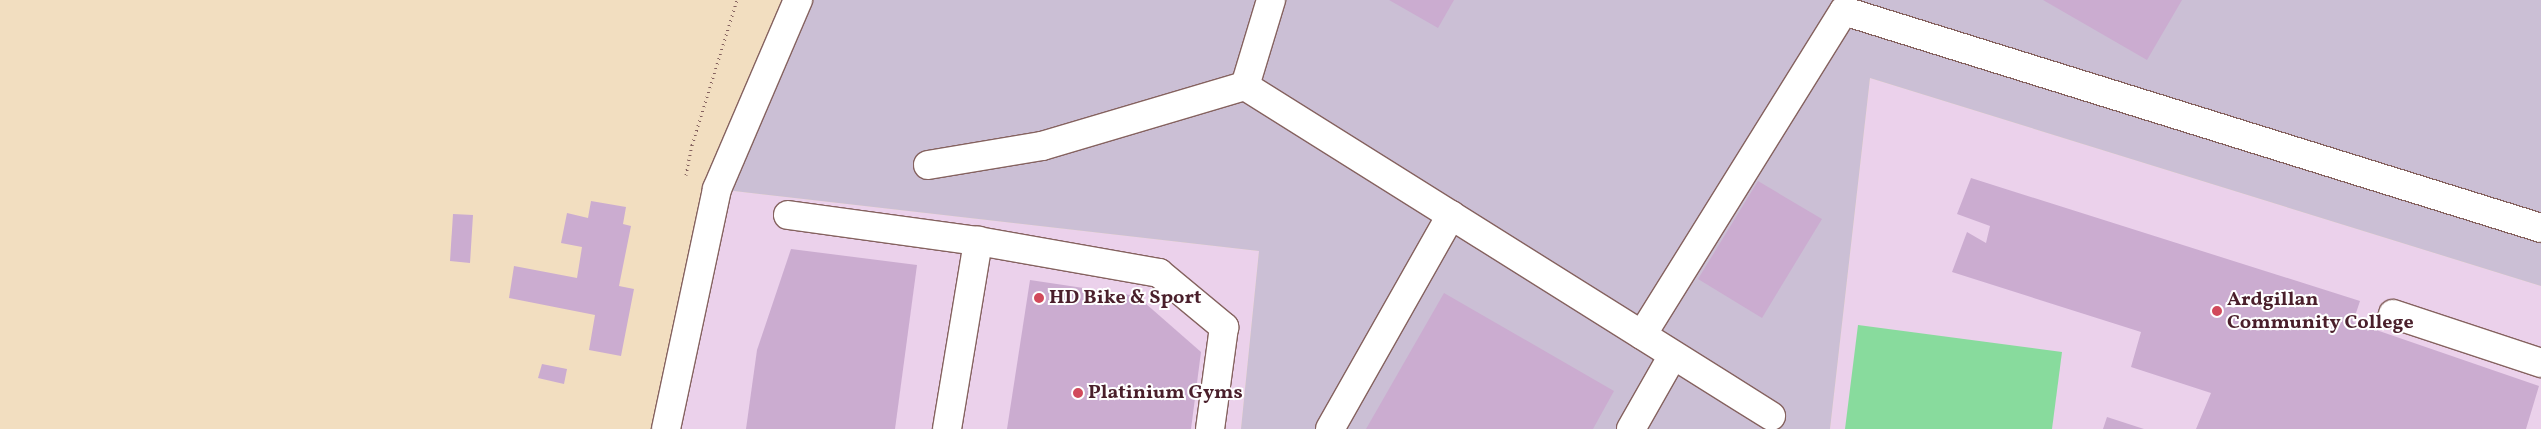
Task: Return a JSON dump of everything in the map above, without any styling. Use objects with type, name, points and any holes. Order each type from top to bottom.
[{"type":"main road","points":[[666,429],[717,189],[798,0]]},
{"type":"main road","points":[[1245,86],[1271,0]]},
{"type":"main road","points":[[1642,335],[1844,11],[2541,228]]},
{"type":"main road","points":[[928,165],[1042,146],[1245,86],[1771,416]]},
{"type":"main road","points":[[788,215],[978,241],[1158,273],[1224,327],[1210,429]]},
{"type":"main road","points":[[1330,429],[1451,215]]},
{"type":"main road","points":[[947,429],[978,241]]},
{"type":"main road","points":[[2393,314],[2541,363]]},
{"type":"main road","points":[[1631,429],[1673,355]]},
{"type":"shaded area","points":[[798,0],[2541,0],[2541,286],[1870,78],[1830,429],[1241,429],[1259,251],[717,189]]},
{"type":"shaded area","points":[[1870,78],[2541,286],[2541,429],[1830,429]]},
{"type":"shaded area","points":[[717,189],[1259,251],[1241,429],[666,429]]},
{"type":"green space","points":[[1858,325],[2062,352],[2052,429],[1845,429]]},
{"type":"building","points":[[1389,0],[1454,0],[1438,28]]},
{"type":"building","points":[[2043,0],[2182,0],[2147,60]]},
{"type":"building","name":"Ardgillan Community College","points":[[1971,178],[2360,301],[2353,322],[2539,386],[2526,429],[2196,429],[2211,393],[2131,367],[2141,332],[1952,272],[1967,232],[1986,243],[1990,226],[1957,214]]},
{"type":"building","points":[[1758,181],[1822,219],[1762,318],[1698,279]]},
{"type":"building","points":[[591,201],[626,207],[623,224],[631,226],[619,286],[634,289],[621,356],[589,350],[595,315],[509,298],[514,266],[577,278],[582,247],[561,243],[567,213],[588,218]]},
{"type":"building","points":[[453,214],[473,215],[470,263],[450,261]]},
{"type":"building","points":[[791,249],[917,265],[895,429],[746,429],[757,350]]},
{"type":"building","points":[[1030,280],[1137,296],[1201,352],[1191,429],[1007,429]]},
{"type":"building","points":[[1444,293],[1614,391],[1593,429],[1366,429]]},
{"type":"building","points":[[542,364],[567,369],[564,384],[538,378]]},
{"type":"building","points":[[2107,417],[2144,429],[2103,429]]},
{"type":"place","name":"HD Bike & Sport","points":[[1039,298]]},
{"type":"place","name":"Ardgillan Community College","points":[[2217,311]]},
{"type":"place","name":"Platinium Gyms","points":[[1078,393]]}]
